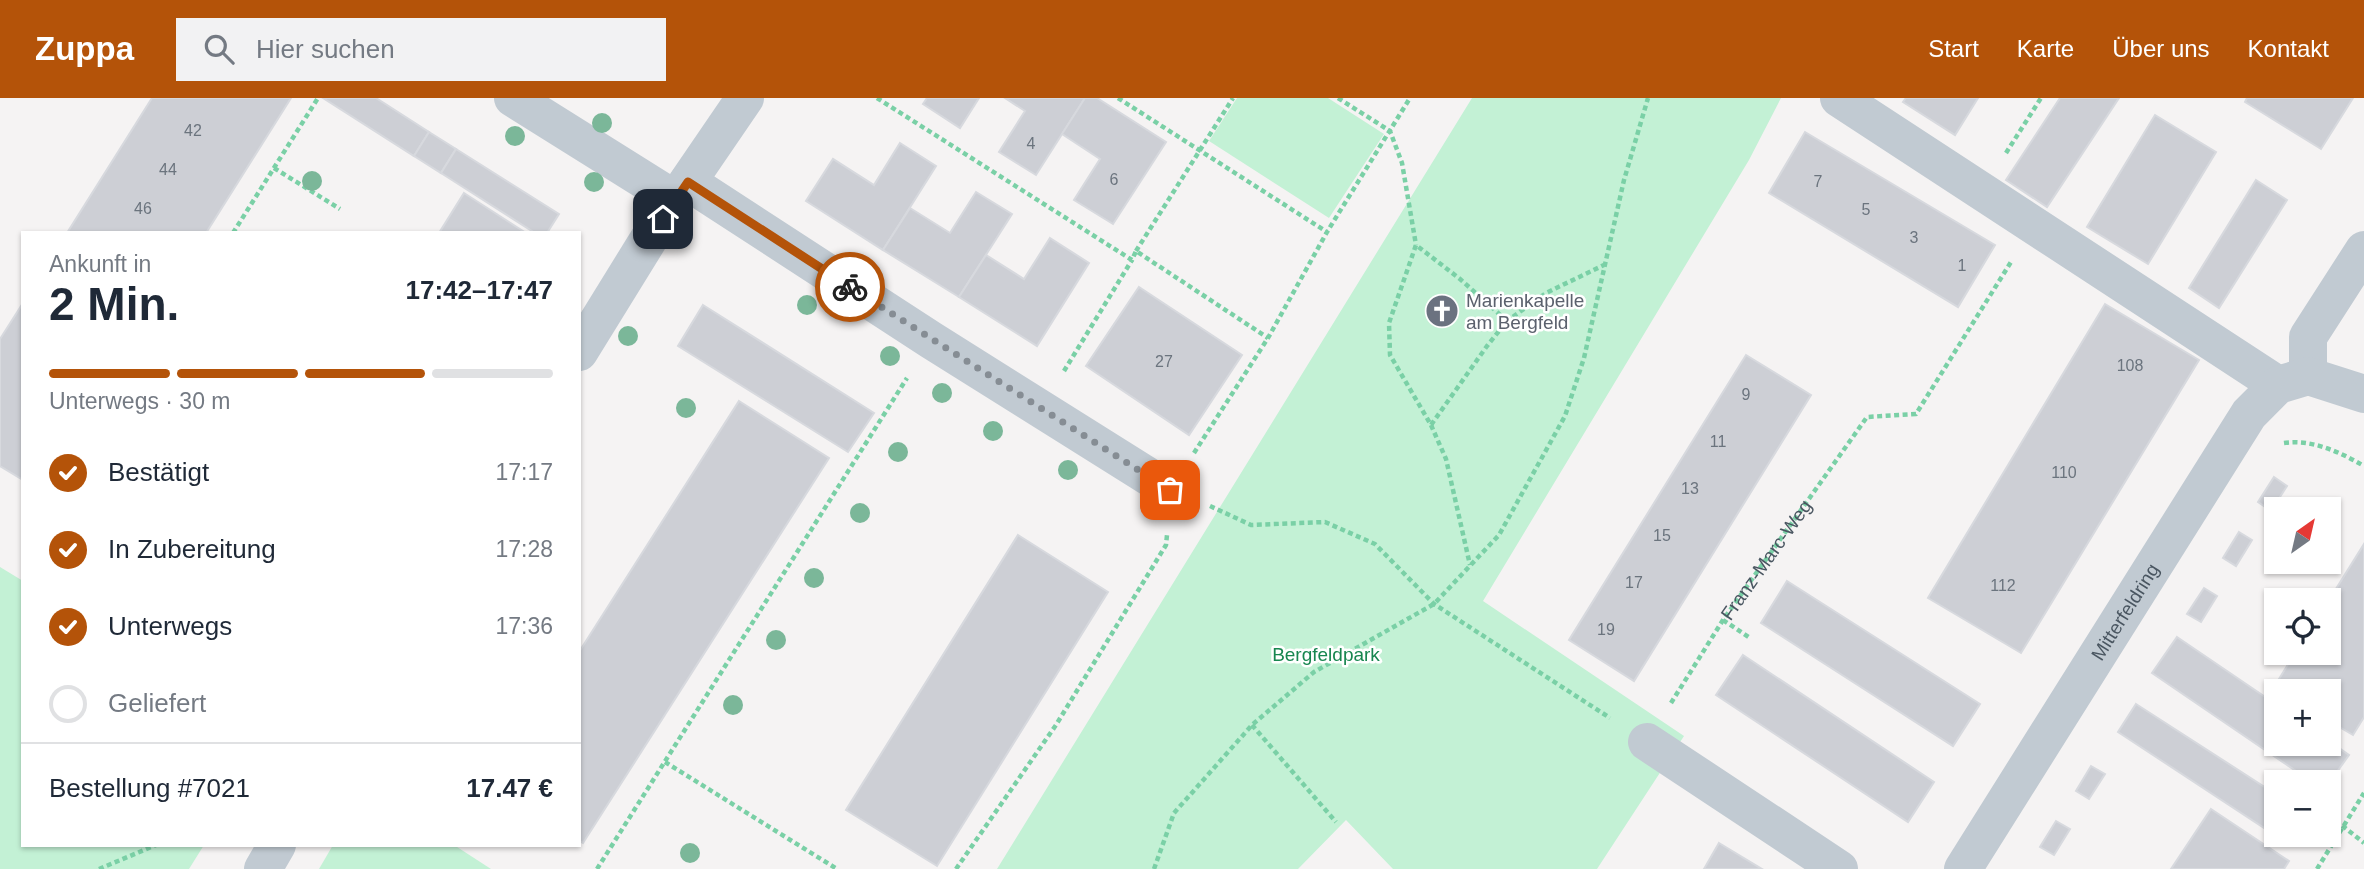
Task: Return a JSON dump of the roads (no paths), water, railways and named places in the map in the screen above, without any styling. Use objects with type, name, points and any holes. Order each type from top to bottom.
[{"type":"street","points":[[513,98],[682,191],[1042,408],[1170,490]]},
{"type":"street","points":[[581,349],[650,237],[745,98]]},
{"type":"street","points":[[1839,98],[2034,226],[2293,380],[2364,394]]},
{"type":"street","points":[[2293,380],[2308,337],[2364,250]]},
{"type":"street","name":"Mitterfeldring","points":[[1963,869],[2249,414],[2293,380]]},
{"type":"street","points":[[1647,742],[1839,869]]},
{"type":"street","points":[[263,869],[276,847]]},
{"type":"place","name":"Marienkapelle am Bergfeld","points":[[1442,311]]},
{"type":"park label","name":"Bergfeldpark","points":[[1326,654]]}]
